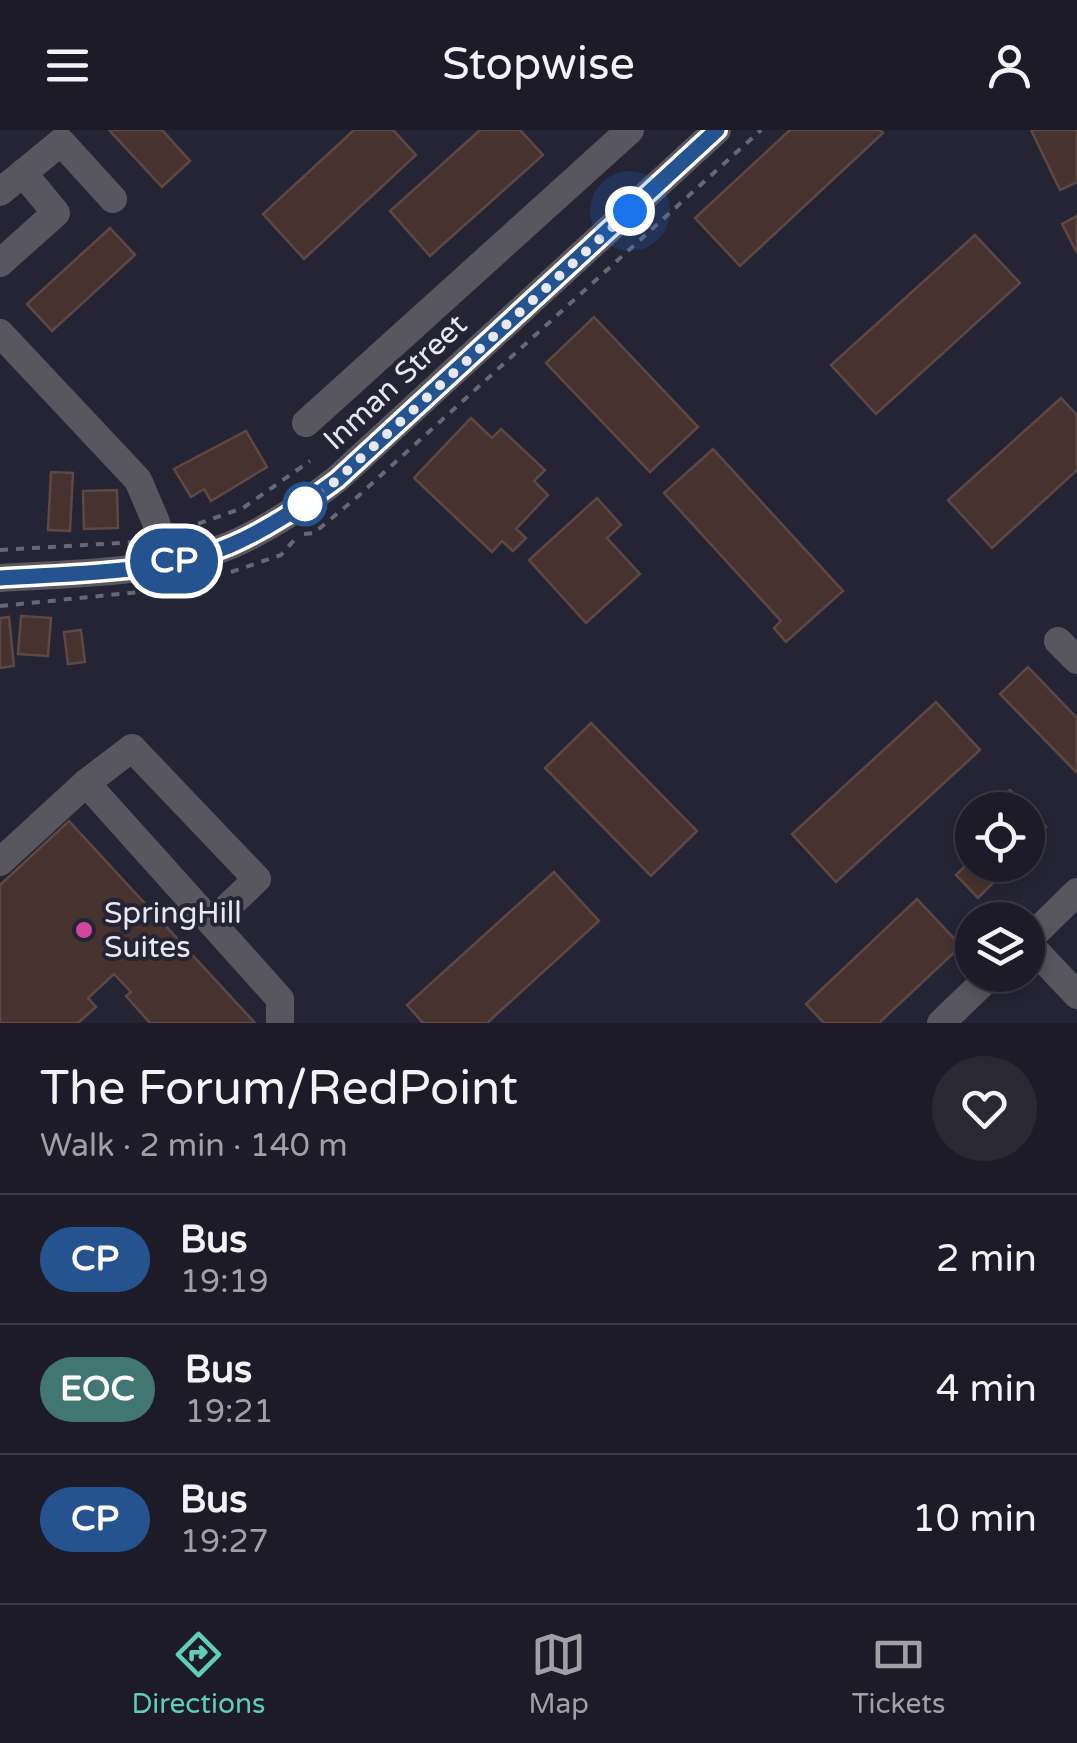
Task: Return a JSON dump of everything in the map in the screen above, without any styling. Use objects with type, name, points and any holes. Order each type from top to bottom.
[{"type":"street","points":[[306,423],[630,130]]},
{"type":"street","name":"Inman Street","points":[[0,578],[165,562],[244,538],[277,523],[337,480],[717,130]]},
{"type":"street","points":[[0,192],[61,142],[113,200]]},
{"type":"street","points":[[0,263],[56,212],[24,172]]},
{"type":"street","points":[[0,334],[138,480],[156,522],[165,562]]},
{"type":"street","points":[[0,862],[86,783],[132,748],[257,880],[212,922]]},
{"type":"street","points":[[86,783],[280,999],[280,1023]]},
{"type":"street","points":[[1045,924],[1077,892]]},
{"type":"street","points":[[1045,960],[1077,995]]},
{"type":"street","points":[[951,1020],[976,992]]},
{"type":"building","points":[[109,130],[162,130],[190,161],[162,187]]},
{"type":"building","points":[[354,130],[393,130],[416,155],[304,259],[263,214]]},
{"type":"building","points":[[480,130],[520,130],[543,155],[430,256],[390,211]]},
{"type":"building","points":[[790,130],[883,133],[740,266],[695,218]]},
{"type":"building","points":[[1031,130],[1077,130],[1077,182],[1060,190]]},
{"type":"building","points":[[1077,216],[1077,253],[1062,224]]},
{"type":"building","points":[[110,228],[135,255],[52,331],[27,304]]},
{"type":"building","points":[[975,235],[1020,283],[876,414],[831,365]]},
{"type":"building","points":[[594,317],[698,427],[650,472],[546,363]]},
{"type":"building","points":[[1061,398],[1077,415],[1077,470],[992,548],[948,500]]},
{"type":"building","points":[[471,418],[492,438],[501,429],[545,470],[534,481],[548,495],[516,529],[526,538],[513,551],[502,541],[492,552],[414,478]]},
{"type":"building","points":[[246,431],[267,467],[211,501],[204,489],[191,497],[174,469]]},
{"type":"building","points":[[713,449],[843,591],[786,642],[774,628],[781,621],[664,493]]},
{"type":"building","points":[[51,472],[73,473],[70,531],[48,530]]},
{"type":"building","points":[[117,490],[118,528],[84,529],[83,491]]},
{"type":"building","points":[[597,498],[621,525],[607,538],[640,574],[586,623],[529,560]]},
{"type":"building","points":[[21,616],[51,618],[48,656],[18,654]]},
{"type":"building","points":[[9,617],[14,666],[0,668],[0,618]]},
{"type":"building","points":[[81,630],[85,662],[68,664],[64,632]]},
{"type":"building","points":[[1028,667],[1077,718],[1077,773],[1000,694]]},
{"type":"building","points":[[936,702],[980,750],[836,882],[792,834]]},
{"type":"building","points":[[591,723],[697,831],[651,876],[545,768]]},
{"type":"building","name":"SpringHill Suites","points":[[69,821],[255,1023],[150,1023],[126,996],[131,992],[114,974],[88,998],[96,1007],[78,1023],[0,1023],[0,885]]},
{"type":"building","points":[[554,872],[599,921],[487,1023],[423,1023],[407,1005]]},
{"type":"building","points":[[963,882],[994,882],[978,898]]},
{"type":"building","points":[[917,899],[955,940],[955,952],[879,1023],[824,1023],[806,1004]]},
{"type":"bus line","name":"CP","points":[[0,578],[178,560],[228,546],[277,523],[337,480],[717,130]]},
{"type":"place","name":"SpringHill Suites","points":[[84,930]]},
{"type":"route","points":[[305,504],[337,480],[630,211]]}]
